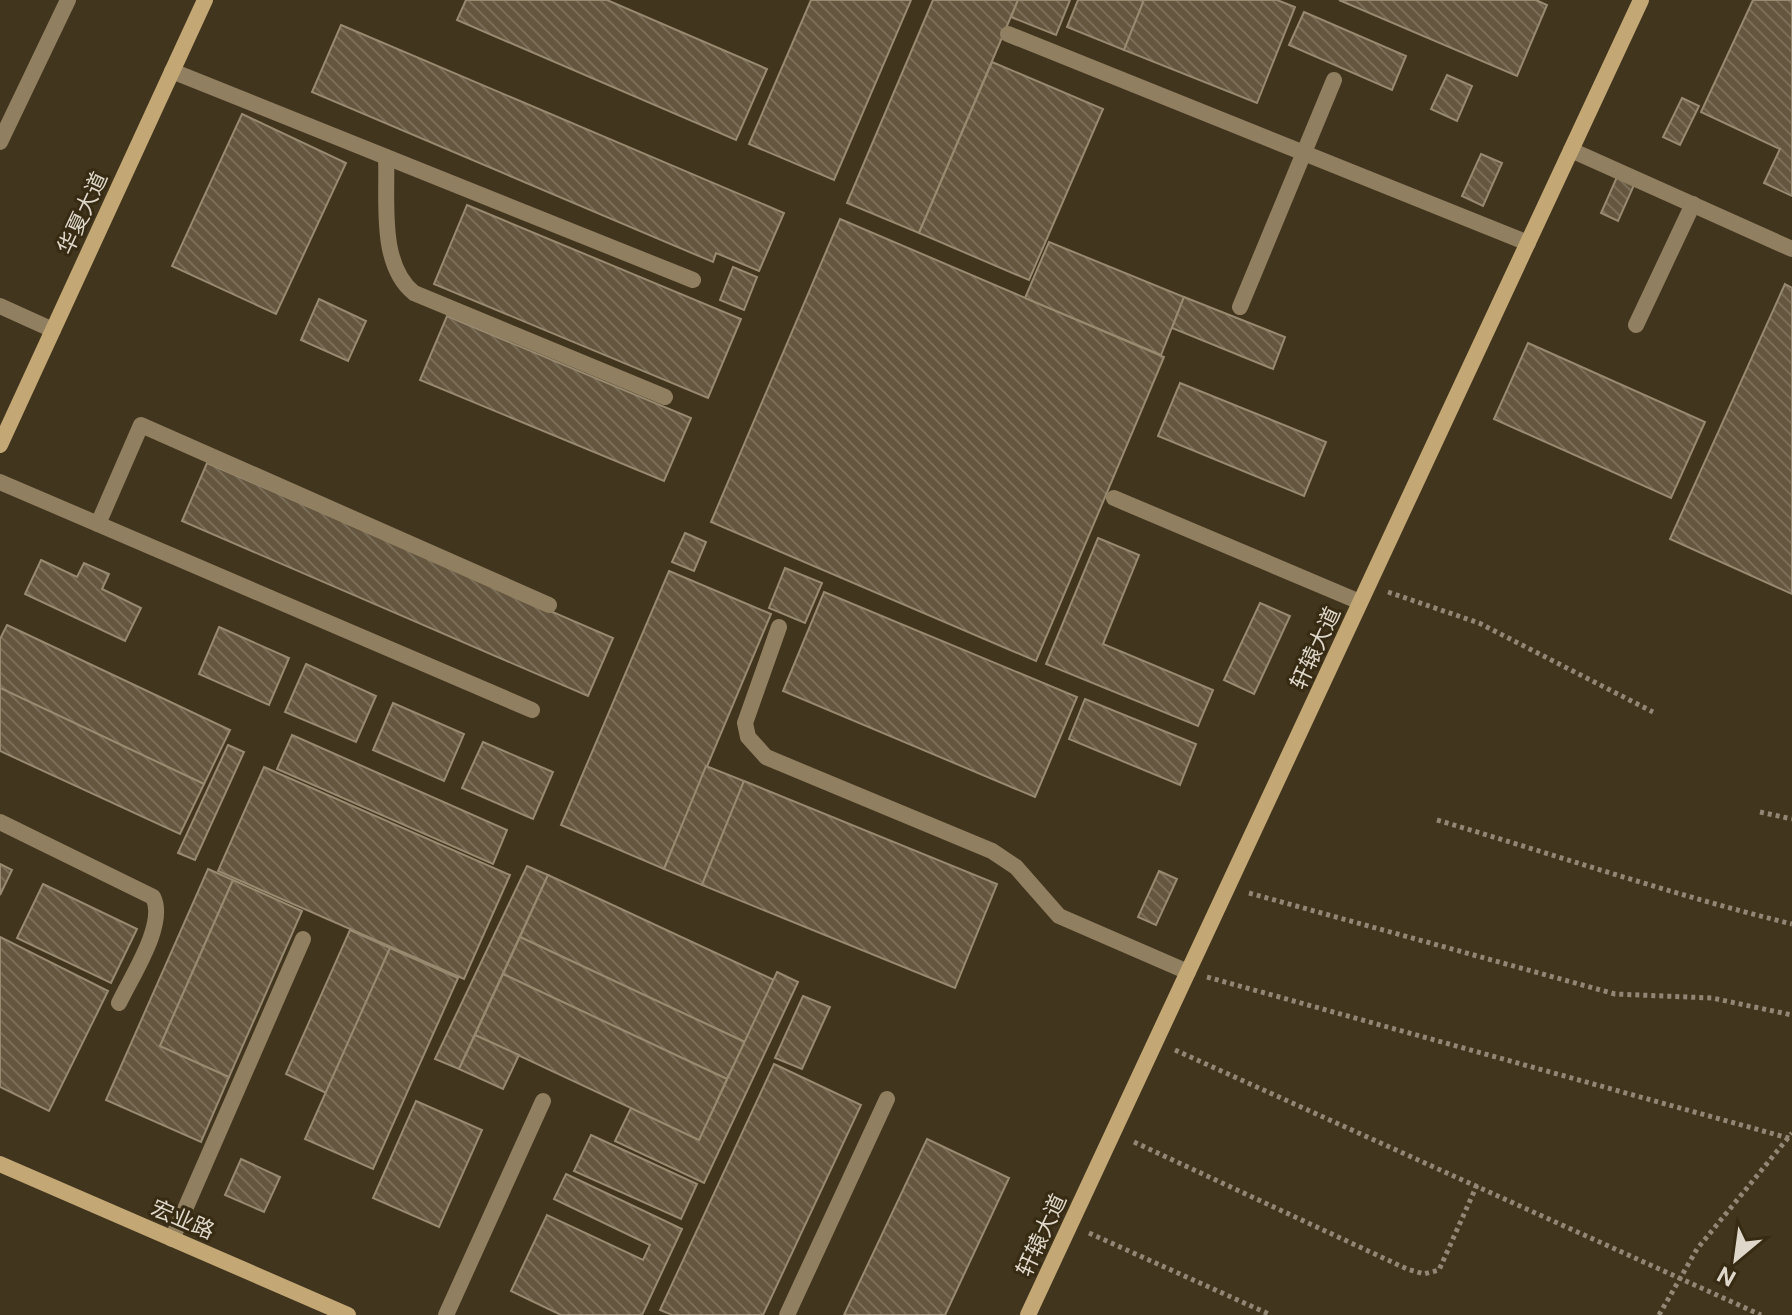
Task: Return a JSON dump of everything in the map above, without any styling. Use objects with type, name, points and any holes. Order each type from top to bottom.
[{"type":"street","name":"华夏大道","points":[[0,445],[205,0]]},
{"type":"street","name":"轩辕大道","points":[[1028,1315],[1641,0]]},
{"type":"street","name":"宏业路","points":[[0,1164],[348,1315]]},
{"type":"lane","points":[[0,142],[68,0]]},
{"type":"lane","points":[[1008,34],[1528,243]]},
{"type":"lane","points":[[172,71],[693,280]]},
{"type":"lane","points":[[1240,307],[1334,80]]},
{"type":"lane","points":[[1571,150],[1792,249]]},
{"type":"lane","points":[[386,157],[391,255],[405,286],[414,293],[665,397]]},
{"type":"lane","points":[[1636,325],[1693,204]]},
{"type":"lane","points":[[0,306],[53,330]]},
{"type":"lane","points":[[98,524],[141,425],[549,605]]},
{"type":"lane","points":[[0,482],[532,710]]},
{"type":"lane","points":[[1114,498],[1360,602]]},
{"type":"lane","points":[[779,627],[745,723],[748,737],[766,757],[992,851],[1016,867],[1059,916],[1188,972]]},
{"type":"lane","points":[[0,822],[153,897],[157,906],[154,929],[119,1003]]},
{"type":"lane","points":[[172,1239],[303,939]]},
{"type":"lane","points":[[787,1315],[887,1099]]},
{"type":"lane","points":[[446,1315],[543,1101]]},
{"type":"path","points":[[1368,585],[1479,623],[1653,712]]},
{"type":"path","points":[[1760,812],[1792,819]]},
{"type":"path","points":[[1437,820],[1650,882],[1702,902],[1792,924]]},
{"type":"path","points":[[1227,888],[1615,994],[1712,998],[1792,1015]]},
{"type":"path","points":[[1188,972],[1791,1136],[1697,1249],[1659,1315]]},
{"type":"path","points":[[1155,1042],[1761,1315]]},
{"type":"path","points":[[1113,1133],[1407,1269],[1424,1274],[1439,1270],[1477,1185]]},
{"type":"path","points":[[1070,1225],[1271,1315]]},
{"type":"building","points":[[466,0],[607,0],[767,69],[736,140],[457,20]]},
{"type":"building","points":[[811,0],[911,0],[834,180],[749,144]]},
{"type":"building","points":[[933,0],[1018,0],[919,233],[847,203]]},
{"type":"building","points":[[1018,0],[1070,0],[1056,35],[1011,17]]},
{"type":"building","points":[[1078,0],[1144,0],[1124,50],[1067,27]]},
{"type":"building","points":[[1144,0],[1277,0],[1295,7],[1257,103],[1124,50]]},
{"type":"building","points":[[1339,0],[1536,0],[1547,5],[1517,76]]},
{"type":"building","points":[[1753,0],[1792,0],[1792,196],[1764,183],[1780,149],[1701,112]]},
{"type":"building","points":[[1304,12],[1406,56],[1392,90],[1289,45]]},
{"type":"building","points":[[341,25],[784,213],[759,271],[716,253],[713,262],[312,92]]},
{"type":"building","points":[[992,62],[1103,109],[1029,280],[919,233]]},
{"type":"building","points":[[1447,75],[1472,86],[1457,121],[1431,109]]},
{"type":"building","points":[[1682,98],[1699,106],[1680,145],[1663,137]]},
{"type":"building","points":[[242,114],[346,163],[276,314],[172,266]]},
{"type":"building","points":[[1481,154],[1502,163],[1483,206],[1462,196]]},
{"type":"building","points":[[1617,177],[1634,185],[1618,221],[1601,213]]},
{"type":"building","points":[[467,205],[741,319],[708,398],[434,284]]},
{"type":"building","points":[[840,219],[1164,357],[1036,661],[711,522]]},
{"type":"building","points":[[1049,242],[1184,297],[1161,355],[1025,298]]},
{"type":"building","points":[[733,267],[757,277],[744,310],[720,300]]},
{"type":"building","points":[[1785,284],[1792,288],[1792,594],[1670,539]]},
{"type":"building","points":[[1184,297],[1285,337],[1273,369],[1172,328]]},
{"type":"building","points":[[319,299],[366,321],[348,361],[301,340]]},
{"type":"building","points":[[447,316],[691,418],[664,481],[420,380]]},
{"type":"building","points":[[1528,343],[1705,422],[1671,498],[1494,419]]},
{"type":"building","points":[[1180,383],[1326,442],[1304,496],[1158,436]]},
{"type":"building","points":[[207,463],[613,638],[588,696],[182,521]]},
{"type":"building","points":[[685,533],[706,542],[694,571],[672,562]]},
{"type":"building","points":[[1098,538],[1139,555],[1103,644],[1213,690],[1198,726],[1046,664]]},
{"type":"building","points":[[41,560],[77,577],[84,563],[109,574],[102,589],[141,608],[125,641],[25,594]]},
{"type":"building","points":[[785,568],[822,583],[805,623],[769,608]]},
{"type":"building","points":[[669,571],[771,614],[664,869],[561,825]]},
{"type":"building","points":[[824,592],[1077,697],[1035,797],[783,691]]},
{"type":"building","points":[[1260,603],[1290,616],[1254,694],[1224,680]]},
{"type":"building","points":[[7,625],[230,730],[204,784],[0,688],[0,639]]},
{"type":"building","points":[[219,627],[289,658],[269,705],[199,674]]},
{"type":"building","points":[[306,664],[376,696],[356,742],[285,712]]},
{"type":"building","points":[[0,688],[204,784],[180,834],[0,751]]},
{"type":"building","points":[[1085,699],[1196,744],[1180,785],[1069,739]]},
{"type":"building","points":[[393,703],[464,734],[444,781],[373,750]]},
{"type":"building","points":[[292,735],[507,830],[493,864],[277,769]]},
{"type":"building","points":[[483,742],[553,772],[533,819],[462,788]]},
{"type":"building","points":[[228,745],[244,752],[195,860],[178,853]]},
{"type":"building","points":[[706,766],[744,781],[702,885],[664,869]]},
{"type":"building","points":[[264,767],[510,875],[464,979],[218,871]]},
{"type":"building","points":[[744,781],[997,884],[955,988],[702,885]]},
{"type":"building","points":[[0,864],[12,870],[0,895]]},
{"type":"building","points":[[527,866],[548,875],[459,1069],[435,1059]]},
{"type":"building","points":[[208,869],[233,880],[160,1046],[229,1077],[201,1142],[106,1100]]},
{"type":"building","points":[[1159,871],[1177,879],[1156,925],[1138,917]]},
{"type":"building","points":[[548,875],[774,980],[745,1042],[520,937]]},
{"type":"building","points":[[233,880],[302,911],[229,1077],[160,1046]]},
{"type":"building","points":[[43,884],[137,929],[111,983],[17,938]]},
{"type":"building","points":[[350,930],[390,948],[326,1093],[286,1074]]},
{"type":"building","points":[[0,937],[108,991],[49,1111],[0,1087]]},
{"type":"building","points":[[520,937],[745,1042],[727,1079],[503,974]]},
{"type":"building","points":[[390,948],[458,978],[373,1169],[305,1139]]},
{"type":"building","points":[[777,972],[798,982],[704,1183],[615,1141],[631,1108],[699,1140]]},
{"type":"building","points":[[503,974],[727,1079],[699,1140],[475,1035]]},
{"type":"building","points":[[803,996],[830,1007],[802,1069],[775,1058]]},
{"type":"building","points":[[475,1035],[519,1055],[503,1089],[459,1069]]},
{"type":"building","points":[[774,1064],[861,1105],[763,1315],[672,1315],[660,1310]]},
{"type":"building","points":[[416,1101],[482,1130],[439,1227],[373,1198]]},
{"type":"building","points":[[591,1135],[697,1184],[681,1219],[574,1171]]},
{"type":"building","points":[[927,1139],[1009,1178],[945,1315],[844,1315]]},
{"type":"building","points":[[241,1159],[280,1177],[264,1212],[225,1195]]},
{"type":"building","points":[[566,1174],[682,1229],[642,1315],[561,1315],[511,1291],[547,1215],[643,1260],[650,1245],[554,1199]]}]
